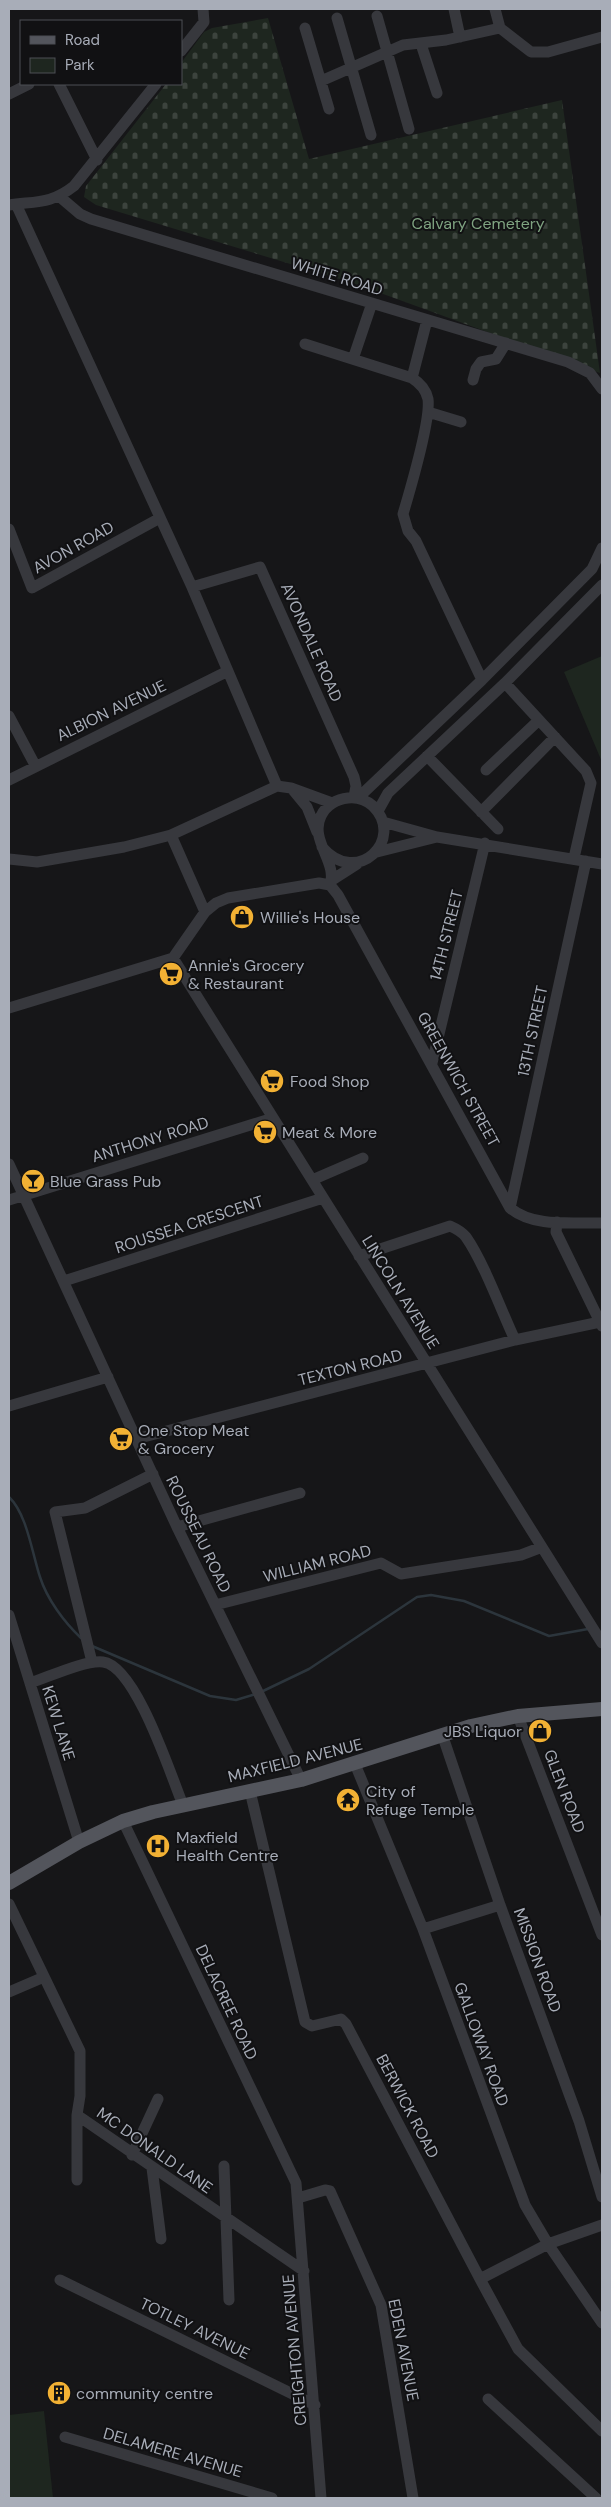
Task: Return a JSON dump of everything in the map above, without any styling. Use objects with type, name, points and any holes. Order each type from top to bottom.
[{"type":"main road","name":"MAXFIELD AVENUE","points":[[9,1883],[79,1842],[123,1821],[183,1805],[301,1780],[355,1764],[442,1734],[518,1716],[602,1709]]},
{"type":"street","points":[[182,50],[204,22],[203,9]]},
{"type":"street","points":[[454,9],[460,37]]},
{"type":"street","points":[[495,9],[500,28],[531,52],[548,52],[602,37]]},
{"type":"street","points":[[377,16],[409,129]]},
{"type":"street","points":[[338,18],[371,135]]},
{"type":"street","points":[[305,28],[329,109]]},
{"type":"street","points":[[321,80],[403,45],[421,44],[500,28]]},
{"type":"street","points":[[421,44],[437,93]]},
{"type":"street","points":[[9,94],[27,85]]},
{"type":"street","points":[[60,85],[97,160]]},
{"type":"street","points":[[155,85],[97,160],[74,186],[60,197],[42,203],[12,204],[192,587],[277,786]]},
{"type":"street","name":"WHITE ROAD","points":[[60,197],[80,214],[91,219],[568,362],[590,373],[602,389]]},
{"type":"street","points":[[353,359],[372,303]]},
{"type":"street","points":[[412,378],[427,320]]},
{"type":"street","points":[[474,380],[476,369],[481,362],[496,359],[506,343]]},
{"type":"street","points":[[305,344],[412,378],[425,391],[428,398],[428,412],[403,514],[408,532],[416,541],[482,680]]},
{"type":"street","points":[[428,412],[461,422]]},
{"type":"street","name":"AVON ROAD","points":[[9,529],[32,588],[160,518]]},
{"type":"street","points":[[356,798],[482,680],[592,569],[602,548]]},
{"type":"street","name":"AVONDALE ROAD","points":[[192,587],[260,567],[354,778],[356,798]]},
{"type":"street","points":[[378,811],[388,793],[505,683],[602,585]]},
{"type":"street","name":"ALBION AVENUE","points":[[9,780],[35,765],[228,671]]},
{"type":"street","points":[[505,683],[586,771],[591,783],[574,858]]},
{"type":"street","points":[[9,716],[35,765]]},
{"type":"street","points":[[486,770],[539,720]]},
{"type":"street","points":[[481,812],[555,737]]},
{"type":"street","points":[[427,756],[498,829]]},
{"type":"street","points":[[9,859],[37,862],[124,847],[171,835],[277,786],[291,788],[332,803]]},
{"type":"street","points":[[291,788],[307,807],[327,857],[330,883]]},
{"type":"street","points":[[366,860],[354,864],[341,862],[330,856],[320,841],[320,817],[332,803],[342,798],[356,798],[369,803],[378,811],[383,822],[383,838],[377,852]]},
{"type":"street","points":[[383,822],[437,837],[485,843],[602,864]]},
{"type":"street","points":[[171,835],[206,912]]},
{"type":"street","points":[[9,1008],[173,958],[206,912],[216,903],[228,898],[319,883],[330,883],[348,868],[366,860],[377,852],[437,837]]},
{"type":"street","name":"14TH STREET","points":[[432,1063],[485,843]]},
{"type":"street","name":"13TH STREET","points":[[510,1208],[586,862]]},
{"type":"street","name":"GREENWICH STREET","points":[[330,883],[432,1063],[510,1208]]},
{"type":"street","name":"LINCOLN AVENUE","points":[[173,958],[602,1643]]},
{"type":"street","name":"ANTHONY ROAD","points":[[9,1200],[273,1118]]},
{"type":"street","points":[[312,1180],[363,1158]]},
{"type":"street","name":"ROUSSEAU ROAD","points":[[9,1164],[177,1527],[301,1780]]},
{"type":"street","name":"ROUSSEA CRESCENT","points":[[64,1281],[323,1198]]},
{"type":"street","points":[[510,1208],[526,1218],[557,1222],[602,1223]]},
{"type":"street","points":[[557,1222],[556,1232],[601,1324]]},
{"type":"street","points":[[359,1256],[450,1226],[460,1231],[466,1238],[483,1270],[515,1340]]},
{"type":"street","name":"TEXTON ROAD","points":[[136,1438],[515,1340],[601,1324]]},
{"type":"street","points":[[9,1406],[108,1377]]},
{"type":"street","points":[[92,1662],[56,1512],[85,1508],[153,1474]]},
{"type":"street","points":[[177,1527],[300,1493]]},
{"type":"street","name":"WILLIAM ROAD","points":[[215,1605],[381,1563],[401,1574],[521,1555],[542,1547]]},
{"type":"street","name":"KEW LANE","points":[[9,1614],[79,1842]]},
{"type":"street","points":[[30,1683],[92,1662],[105,1662],[130,1683],[141,1701],[183,1805]]},
{"type":"street","name":"GLEN ROAD","points":[[518,1716],[602,1935]]},
{"type":"street","name":"MISSION ROAD","points":[[442,1734],[500,1905],[579,2121],[602,2197]]},
{"type":"street","name":"GALLOWAY ROAD","points":[[355,1764],[423,1929],[525,2205],[548,2244],[602,2323]]},
{"type":"street","name":"BERWICK ROAD","points":[[250,1791],[305,2022],[312,2026],[341,2019],[346,2024],[518,2349],[602,2431]]},
{"type":"street","name":"DELACREE ROAD","points":[[123,1821],[296,2183],[298,2198]]},
{"type":"street","name":"MC DONALD LANE","points":[[9,1904],[80,2051],[80,2096],[76,2115],[304,2271]]},
{"type":"street","points":[[423,1929],[500,1905]]},
{"type":"street","points":[[9,1992],[44,1977]]},
{"type":"street","points":[[132,2155],[158,2099]]},
{"type":"street","points":[[76,2115],[77,2180]]},
{"type":"street","points":[[224,2166],[230,2300]]},
{"type":"street","points":[[152,2168],[161,2239]]},
{"type":"street","name":"EDEN AVENUE","points":[[298,2198],[325,2190],[330,2191],[381,2305],[414,2498]]},
{"type":"street","name":"CREIGHTON AVENUE","points":[[298,2198],[321,2498]]},
{"type":"street","points":[[480,2279],[548,2244],[602,2225]]},
{"type":"street","name":"TOTLEY AVENUE","points":[[60,2280],[315,2405]]},
{"type":"street","points":[[488,2399],[596,2498]]},
{"type":"street","name":"DELAMERE AVENUE","points":[[65,2438],[272,2498]]},
{"type":"green space","name":"Calvary Cemetery","points":[[268,18],[309,159],[562,100],[600,373],[353,283],[96,205],[84,197],[86,186],[165,85],[182,85],[182,62],[204,32],[212,28]]},
{"type":"green space","points":[[602,656],[602,762],[564,672]]},
{"type":"green space","points":[[44,2411],[53,2498],[9,2498],[9,2415]]},
{"type":"waterway","points":[[9,1497],[25,1523],[40,1577],[47,1594],[68,1625],[81,1638]]},
{"type":"waterway","points":[[261,1692],[309,1669],[417,1597],[431,1595],[464,1601],[549,1636],[588,1629]]},
{"type":"waterway","points":[[92,1646],[210,1696],[236,1700],[256,1694]]},
{"type":"place","name":"Willie's House","points":[[242,917]]},
{"type":"place","name":"Annie's Grocery & Restaurant","points":[[171,974]]},
{"type":"place","name":"Food Shop","points":[[272,1081]]},
{"type":"place","name":"Meat & More","points":[[265,1132]]},
{"type":"place","name":"Blue Grass Pub","points":[[33,1181]]},
{"type":"place","name":"One Stop Meat & Grocery","points":[[121,1439]]},
{"type":"place","name":"JBS Liquor","points":[[540,1731]]},
{"type":"place","name":"City of Refuge Temple","points":[[348,1800]]},
{"type":"place","name":"Maxfield Health Centre","points":[[158,1846]]},
{"type":"place","name":"community centre","points":[[59,2393]]}]
